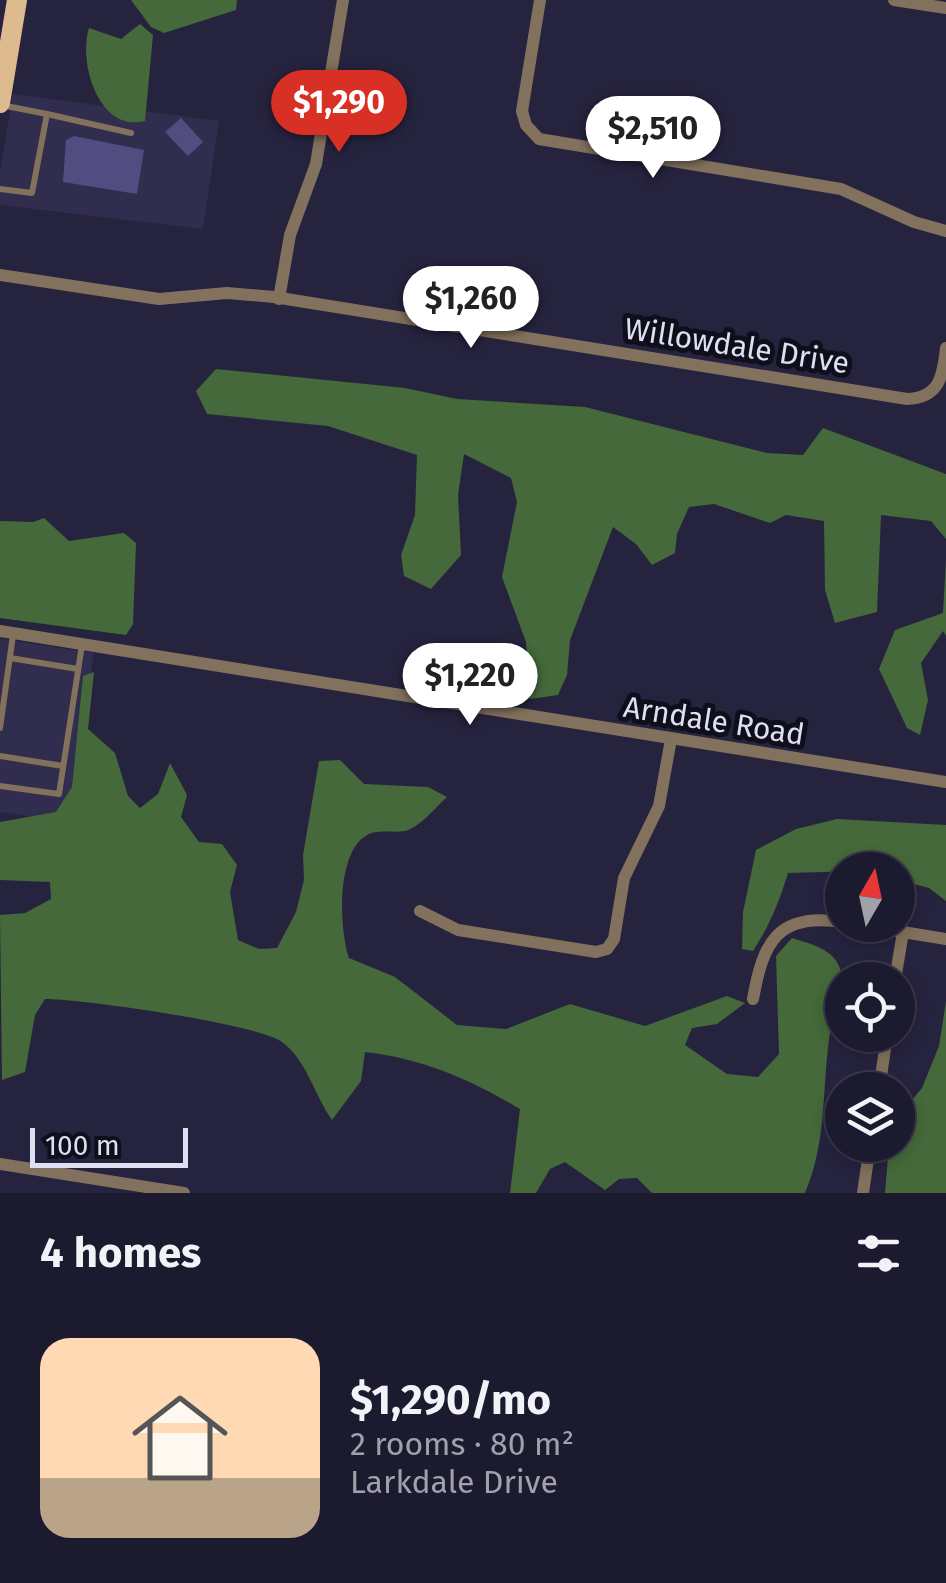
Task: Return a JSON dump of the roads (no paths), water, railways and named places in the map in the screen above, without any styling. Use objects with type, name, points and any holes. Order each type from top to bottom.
[{"type":"main road","points":[[0,104],[18,0]]},
{"type":"street","points":[[279,298],[290,235],[316,164],[343,0]]},
{"type":"street","points":[[540,0],[522,111],[526,125],[539,139],[841,189],[914,222],[946,231]]},
{"type":"street","points":[[894,0],[946,8]]},
{"type":"street","name":"Willowdale Drive","points":[[0,274],[159,300],[227,293],[279,298],[907,399],[932,392],[942,376],[946,348]]},
{"type":"street","name":"Arndale Road","points":[[7,632],[946,782]]},
{"type":"street","points":[[420,910],[458,930],[596,952],[607,949],[614,939],[627,870],[659,806],[672,739]]},
{"type":"street","points":[[753,999],[760,961],[778,933],[811,920],[825,921]]},
{"type":"street","points":[[915,934],[946,939]]},
{"type":"street","points":[[863,1193],[868,1162]]},
{"type":"street","points":[[0,1164],[184,1193]]},
{"type":"lane","points":[[0,104],[131,133]]},
{"type":"lane","points":[[0,189],[32,193],[46,114]]},
{"type":"lane","points":[[0,728],[10,658],[7,632]]},
{"type":"lane","points":[[0,786],[59,794],[82,644]]},
{"type":"lane","points":[[10,658],[78,669]]},
{"type":"lane","points":[[0,756],[63,766]]}]
